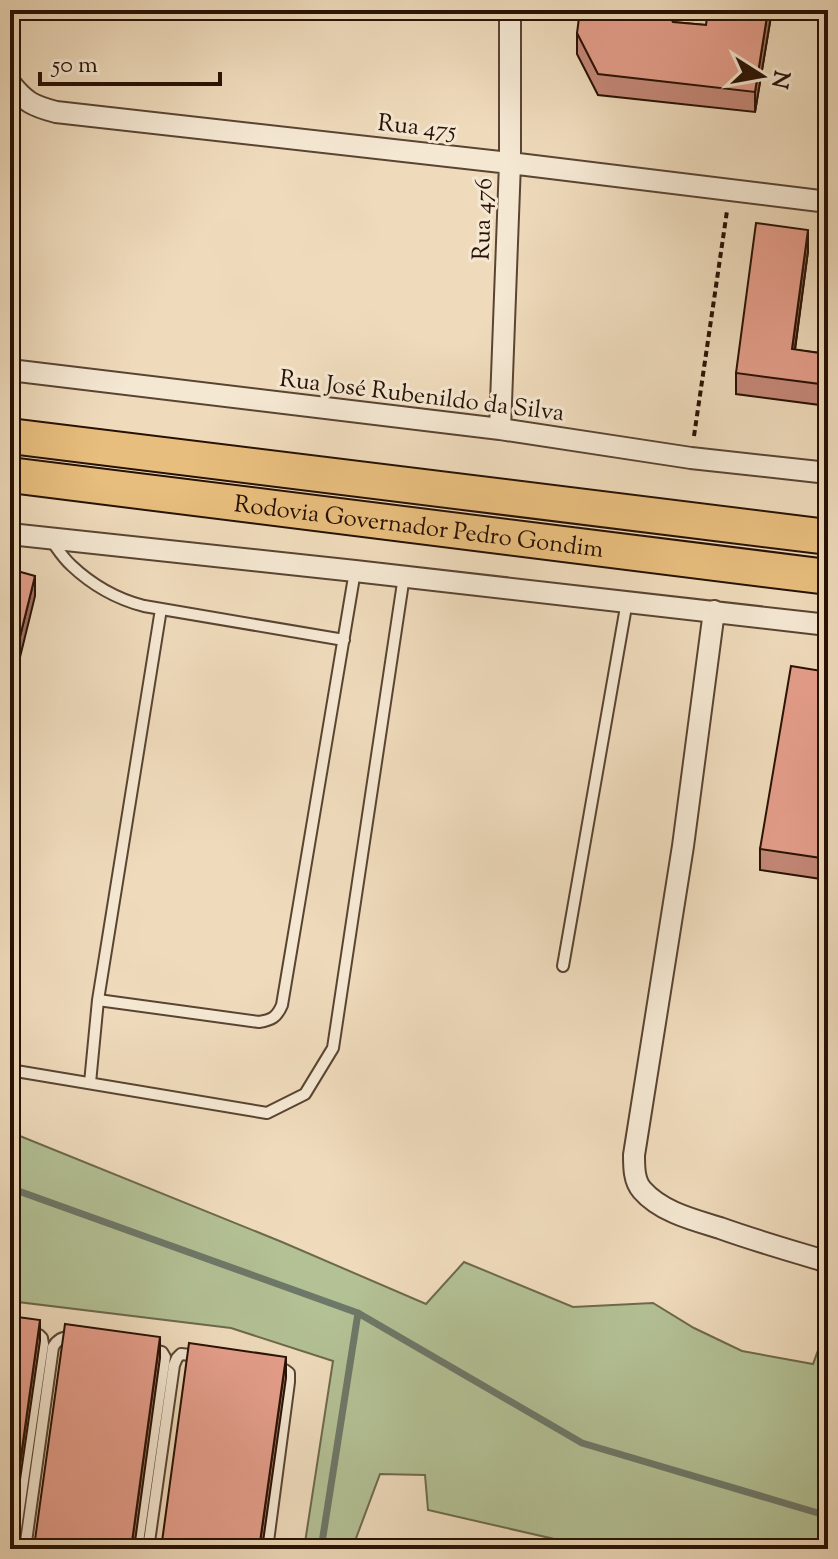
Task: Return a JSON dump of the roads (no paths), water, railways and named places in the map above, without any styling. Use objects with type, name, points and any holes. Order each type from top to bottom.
[{"type":"highway","name":"Rodovia Governador Pedro Gondim","points":[[10,436],[828,537]]},
{"type":"highway","name":"Rodovia Governador Pedro Gondim","points":[[10,475],[828,577]]},
{"type":"street","name":"Rua 476","points":[[500,429],[510,163],[510,10]]},
{"type":"street","name":"Rua 475","points":[[10,83],[27,102],[56,112],[828,202]]},
{"type":"street","name":"Rua José Rubenildo da Silva","points":[[10,370],[500,429],[691,458],[828,473]]},
{"type":"street","points":[[10,534],[828,625]]},
{"type":"street","points":[[714,611],[683,846],[634,1155],[635,1174],[640,1188],[660,1205],[750,1239],[828,1262]]},
{"type":"lane","points":[[50,538],[70,565],[124,601],[344,640]]},
{"type":"lane","points":[[98,1000],[259,1022],[277,1016],[282,1005],[355,571]]},
{"type":"lane","points":[[10,1070],[267,1113],[305,1094],[333,1048],[404,576]]},
{"type":"lane","points":[[563,966],[627,601]]},
{"type":"lane","points":[[90,1083],[98,1000],[161,609]]},
{"type":"lane","points":[[10,1331],[39,1335],[43,1344],[13,1549]]},
{"type":"lane","points":[[25,1549],[53,1347],[62,1338],[84,1339]]},
{"type":"lane","points":[[137,1549],[165,1357],[162,1352],[143,1348]]},
{"type":"lane","points":[[148,1549],[174,1365],[181,1354],[216,1358]]},
{"type":"lane","points":[[258,1365],[289,1373],[267,1549]]},
{"type":"waterway","points":[[10,1188],[358,1313],[582,1443],[828,1516]]},
{"type":"waterway","points":[[321,1549],[358,1313]]}]
